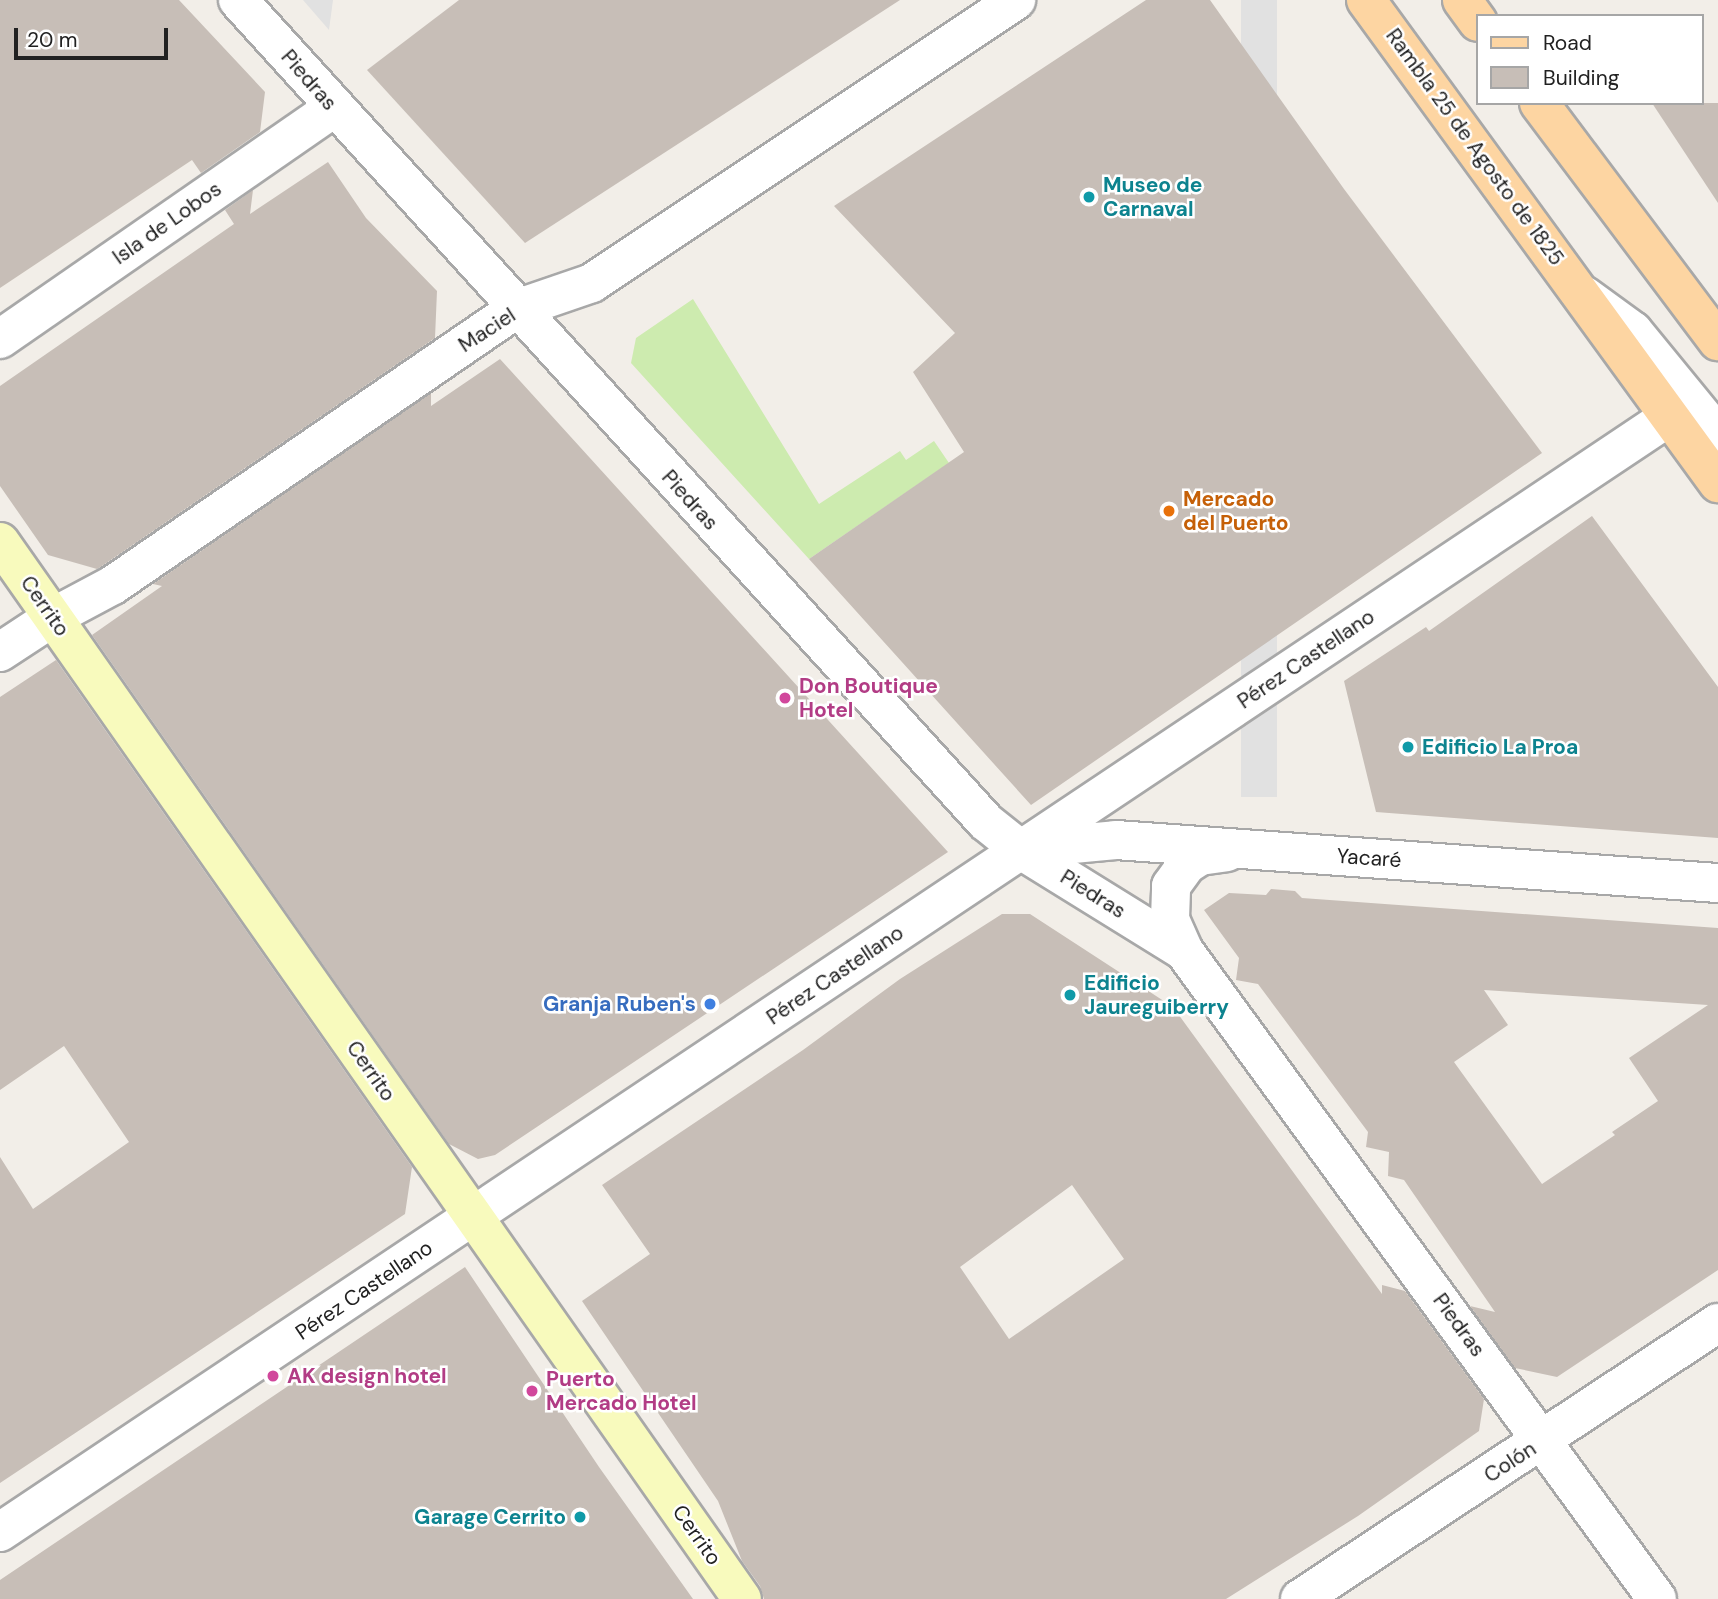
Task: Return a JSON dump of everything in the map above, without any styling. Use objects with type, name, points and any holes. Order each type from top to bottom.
[{"type":"main road","name":"Rambla 25 de Agosto de 1825","points":[[1366,0],[1584,294],[1718,482]]},
{"type":"main road","points":[[1462,0],[1476,19]]},
{"type":"main road","points":[[1541,105],[1718,341]]},
{"type":"street","name":"Piedras","points":[[238,0],[333,108],[986,822],[1021,850],[1184,951]]},
{"type":"street","name":"Maciel","points":[[0,652],[53,617],[113,585],[516,309],[592,283],[1016,0]]},
{"type":"street","name":"Isla de Lobos","points":[[0,339],[333,108]]},
{"type":"street","name":"Rambla 25 de Agosto de 1825","points":[[1584,294],[1633,331],[1718,435]]},
{"type":"street","name":"Pérez Castellano","points":[[0,1532],[1670,416]]},
{"type":"street","name":"Cerrito","points":[[0,542],[742,1599]]},
{"type":"street","name":"Yacaré","points":[[1021,850],[1116,840],[1718,883]]},
{"type":"street","name":"Piedras","points":[[1245,850],[1200,856],[1186,865],[1171,886],[1170,919],[1184,951],[1657,1599]]},
{"type":"street","name":"Colón","points":[[1300,1599],[1718,1323]]},
{"type":"green space","points":[[693,299],[819,504],[900,451],[906,460],[934,441],[949,463],[809,559],[631,363],[636,338]]},
{"type":"shaded area","points":[[303,0],[333,0],[329,30]]},
{"type":"shaded area","points":[[1241,0],[1277,0],[1277,797],[1241,797]]},
{"type":"building","points":[[0,0],[179,0],[265,92],[260,132],[201,173],[192,160],[0,288]]},
{"type":"building","points":[[459,0],[900,0],[525,243],[367,70]]},
{"type":"building","name":"Mercado del Puerto","points":[[1146,0],[1210,0],[1344,189],[1542,453],[1031,805],[809,559],[964,452],[913,372],[955,333],[834,206]]},
{"type":"building","points":[[1718,103],[1718,203],[1653,105]]},
{"type":"building","points":[[328,162],[366,218],[437,291],[435,338],[97,569],[48,555],[0,486],[0,386],[234,224],[225,210],[253,190],[250,214]]},
{"type":"building","points":[[500,359],[948,852],[495,1155],[478,1159],[449,1144],[92,635],[162,586],[153,584],[431,393],[431,406]]},
{"type":"building","points":[[1592,516],[1718,687],[1718,838],[1376,812],[1344,681],[1426,627],[1429,631]]},
{"type":"building","points":[[56,660],[412,1167],[405,1214],[0,1483],[0,1157],[33,1209],[129,1142],[64,1046],[0,1090],[0,697]]},
{"type":"building","points":[[1271,889],[1295,891],[1302,898],[1718,928],[1718,1270],[1557,1377],[1515,1368],[1470,1306],[1495,1312],[1404,1180],[1388,1176],[1389,1152],[1366,1147],[1368,1132],[1258,984],[1236,980],[1239,958],[1204,910],[1229,893],[1266,895]],"holes":[[[1484,990],[1708,1005],[1629,1058],[1658,1101],[1612,1132],[1615,1135],[1542,1184],[1454,1062],[1508,1025]]]},
{"type":"building","points":[[1002,914],[1030,914],[1173,1007],[1382,1294],[1382,1285],[1405,1291],[1484,1399],[1479,1431],[1358,1516],[1226,1599],[764,1599],[760,1586],[742,1561],[718,1501],[582,1301],[650,1254],[602,1185],[803,1050],[900,979]],"holes":[[[1072,1185],[1124,1259],[1009,1339],[960,1267]]]},
{"type":"building","points":[[465,1267],[599,1467],[693,1599],[0,1599],[0,1580]]},
{"type":"place","name":"Museo de Carnaval","points":[[1089,197]]},
{"type":"place","name":"Mercado del Puerto","points":[[1169,511]]},
{"type":"place","name":"Don Boutique Hotel","points":[[785,698]]},
{"type":"place","name":"Edificio La Proa","points":[[1408,747]]},
{"type":"place","name":"Edificio Jaureguiberry","points":[[1070,995]]},
{"type":"place","name":"Granja Ruben's","points":[[710,1004]]},
{"type":"place","name":"AK design hotel","points":[[273,1376]]},
{"type":"place","name":"Puerto Mercado Hotel","points":[[532,1391]]},
{"type":"place","name":"Garage Cerrito","points":[[580,1517]]}]
